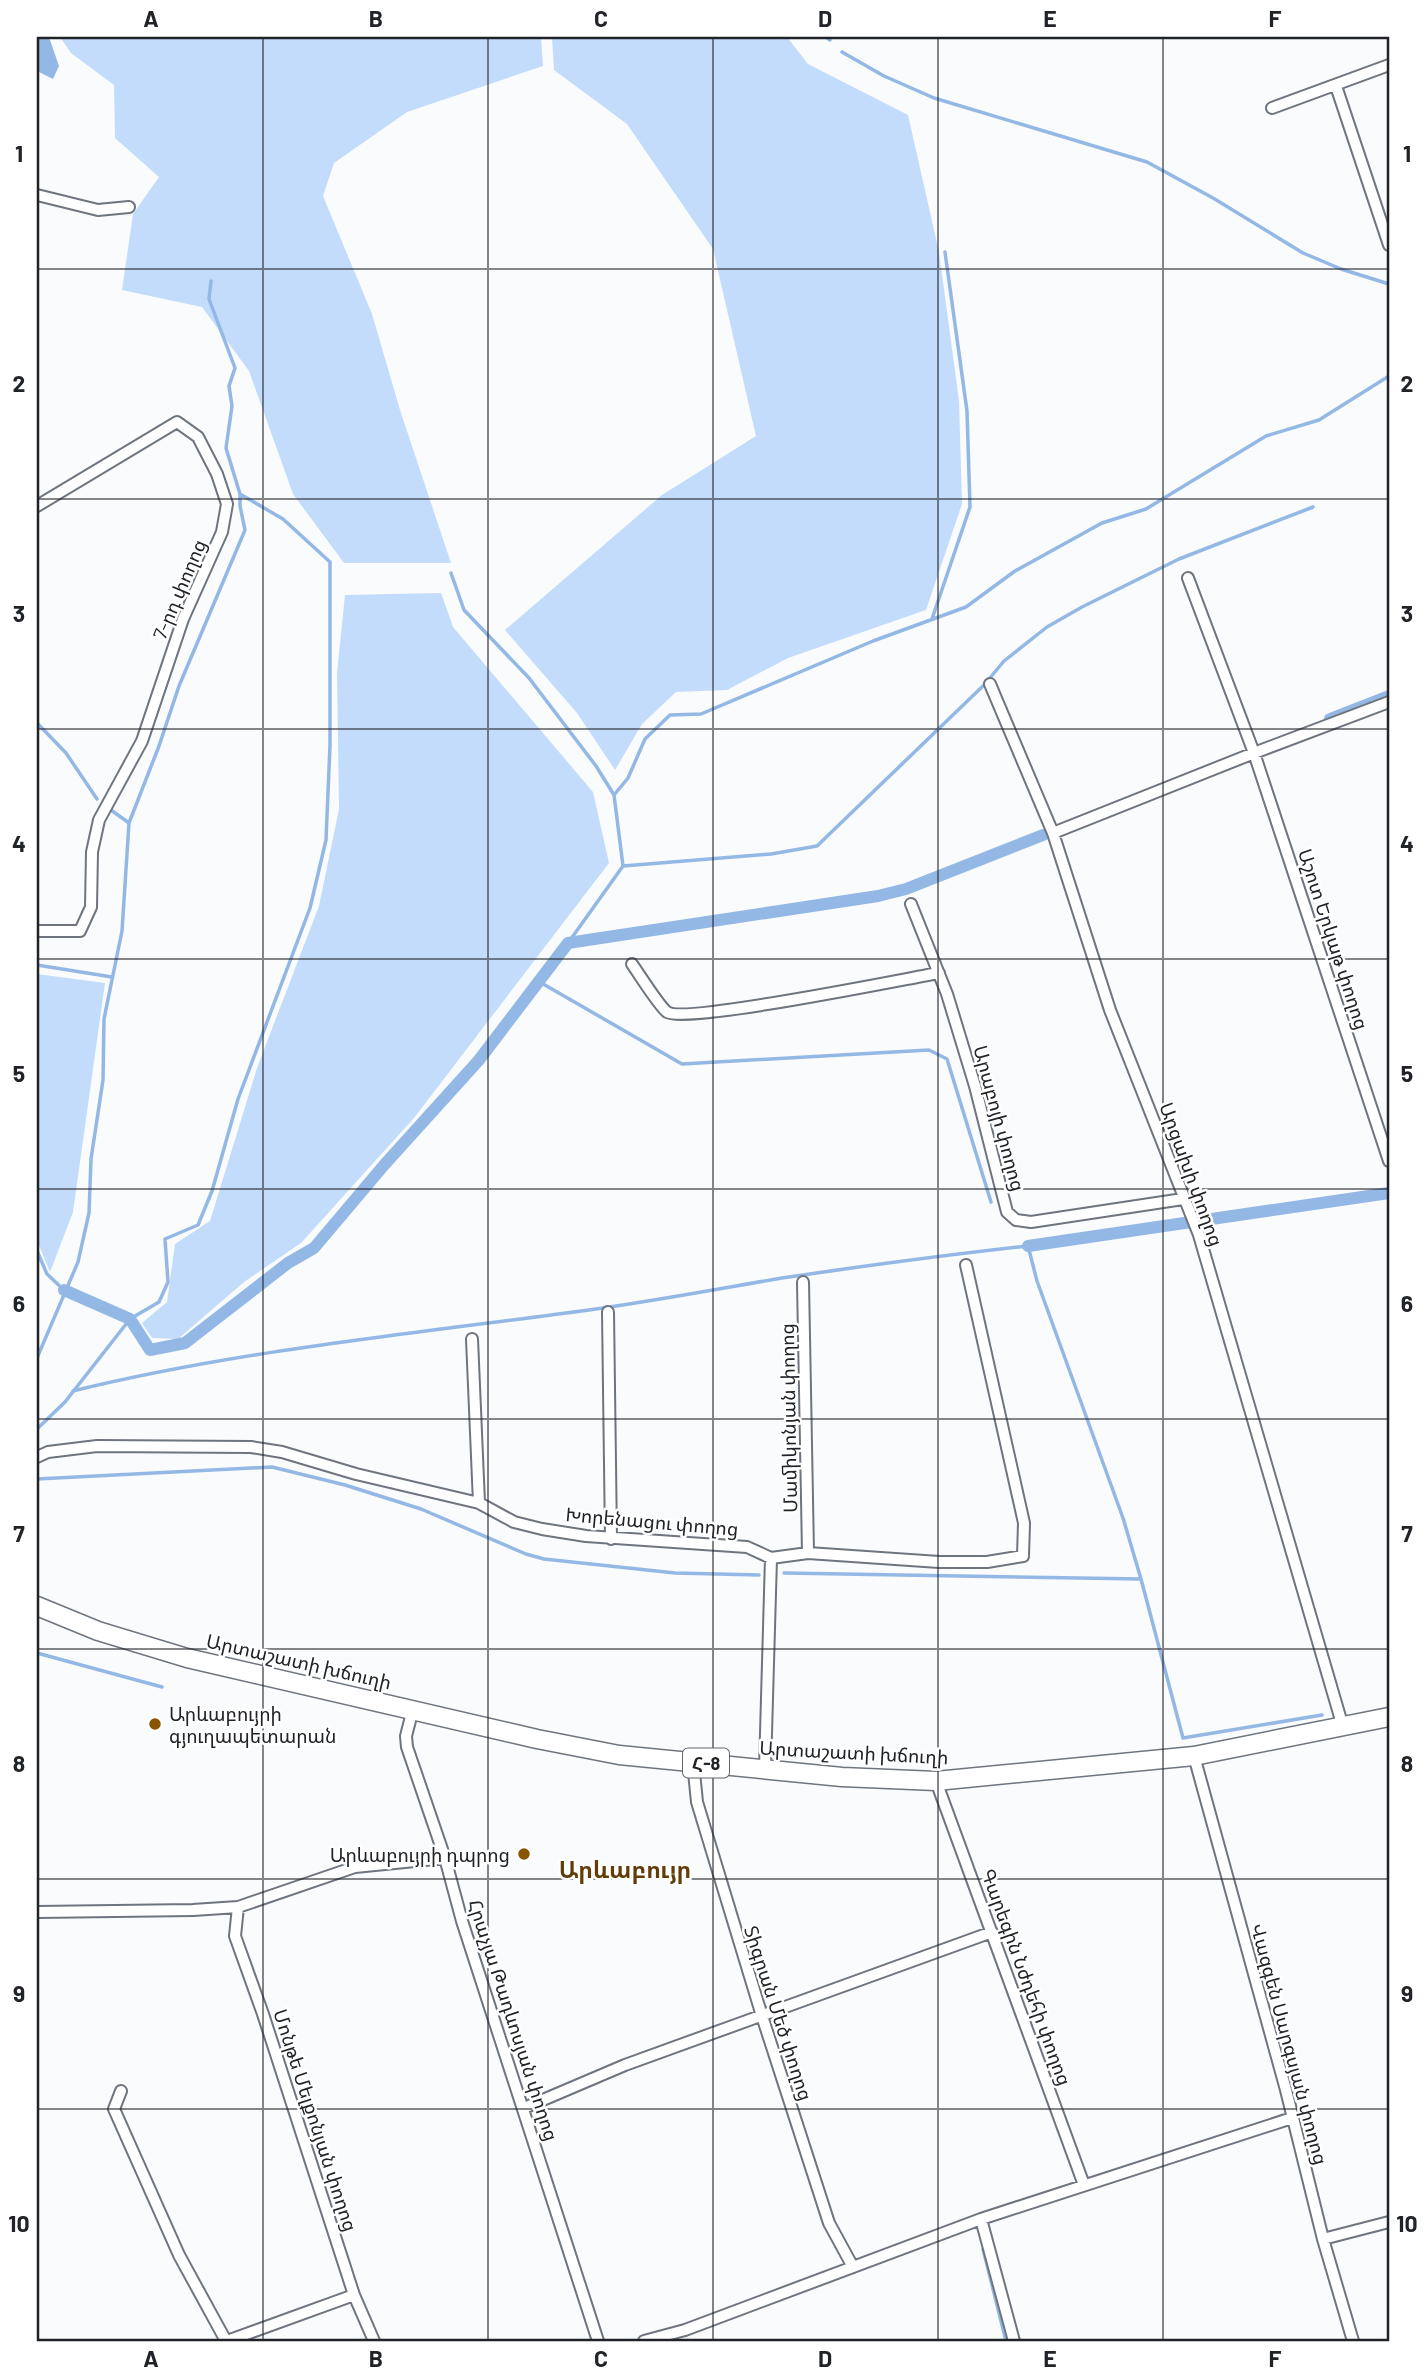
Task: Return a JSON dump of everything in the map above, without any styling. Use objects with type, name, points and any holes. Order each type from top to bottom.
[{"type":"main road","name":"Արտաշատի խճուղի","points":[[37,1606],[98,1631],[187,1658],[609,1753],[842,1777],[936,1781],[1194,1756],[1389,1717]]},
{"type":"street","points":[[1272,108],[1389,65]]},
{"type":"street","points":[[1336,86],[1389,245]]},
{"type":"street","points":[[37,195],[98,211],[129,207]]},
{"type":"street","name":"7-րդ փողոց","points":[[37,506],[177,422],[198,437],[217,474],[227,504],[222,531],[183,619],[142,741],[99,820],[93,852],[91,907],[80,931],[37,931]]},
{"type":"street","points":[[1188,578],[1254,753]]},
{"type":"street","name":"Արցախի փողոց","points":[[990,684],[1053,833],[1111,1010],[1199,1235],[1343,1727]]},
{"type":"street","points":[[1053,833],[1389,702]]},
{"type":"street","name":"Աշոտ Երկաթ փողոց","points":[[1254,753],[1389,1161]]},
{"type":"street","name":"Արաբոյի փողոց","points":[[911,904],[939,973],[975,1086],[1007,1212],[1016,1220],[1031,1222],[1183,1199]]},
{"type":"street","points":[[632,964],[667,1012],[678,1015],[722,1011],[939,973]]},
{"type":"street","name":"Խորենացու փողոց","points":[[37,1457],[48,1452],[97,1446],[251,1447],[282,1452],[356,1474],[479,1503],[524,1524],[542,1529],[611,1539],[747,1547],[771,1558],[808,1553],[939,1562],[1005,1561],[1024,1556],[1024,1522],[966,1265]]},
{"type":"street","name":"Մամիկոնյան փողոց","points":[[803,1282],[808,1553]]},
{"type":"street","points":[[608,1312],[611,1539]]},
{"type":"street","points":[[472,1339],[479,1503]]},
{"type":"street","points":[[765,1768],[771,1558]]},
{"type":"street","name":"Հրաչյա Թադևոսյան փողոց","points":[[413,1709],[406,1736],[407,1747],[445,1858],[462,1921],[598,2341]]},
{"type":"street","name":"Վազգեն Սարգսյան փողոց","points":[[1194,1756],[1323,2239],[1353,2341]]},
{"type":"street","name":"Տիգրան Մեծ փողոց","points":[[693,1762],[697,1802],[762,2016],[829,2223],[853,2267]]},
{"type":"street","name":"Գարեգին Նժդեհի փողոց","points":[[936,1781],[1084,2185]]},
{"type":"street","points":[[37,1912],[238,1907],[355,1867],[445,1858]]},
{"type":"street","name":"Մոնթե Մելքոնյան փողոց","points":[[238,1907],[235,1936],[355,2295],[374,2341]]},
{"type":"street","points":[[524,2108],[625,2065],[992,1932]]},
{"type":"street","points":[[121,2091],[114,2109],[179,2255],[226,2341],[355,2295]]},
{"type":"street","points":[[645,2341],[685,2330],[981,2219],[1292,2118]]},
{"type":"street","points":[[981,2219],[1014,2341]]},
{"type":"street","points":[[1323,2239],[1389,2222]]},
{"type":"street","points":[[685,2330],[689,2341]]},
{"type":"shaded area","points":[[37,37],[50,40],[59,66],[53,79],[39,72],[37,74]]},
{"type":"shaded area","points":[[60,37],[541,37],[543,66],[407,112],[334,163],[323,196],[372,314],[400,410],[451,563],[344,563],[293,494],[249,371],[202,307],[122,290],[133,214],[159,177],[115,138],[114,85],[71,53]]},
{"type":"shaded area","points":[[552,37],[787,37],[808,64],[908,115],[939,252],[959,401],[962,504],[926,610],[788,658],[727,690],[676,692],[642,724],[615,770],[577,713],[505,630],[662,495],[756,436],[713,249],[627,124],[554,70]]},
{"type":"shaded area","points":[[441,593],[453,627],[593,792],[609,863],[414,1118],[301,1243],[244,1282],[178,1339],[152,1338],[142,1323],[167,1302],[175,1244],[210,1221],[257,1068],[319,906],[339,809],[337,673],[345,595]]},
{"type":"shaded area","points":[[37,974],[105,983],[73,1212],[50,1272],[37,1241]]},
{"type":"waterway","points":[[826,37],[830,40]]},
{"type":"waterway","points":[[842,52],[884,76],[934,98],[1147,162],[1213,198],[1303,253],[1341,269],[1389,284]]},
{"type":"waterway","points":[[932,619],[970,507],[967,411],[945,252]]},
{"type":"waterway","points":[[37,1358],[78,1262],[89,1213],[91,1159],[103,1080],[104,1019],[122,931],[129,823],[179,686],[245,530],[240,494],[226,448],[232,406],[229,386],[235,368],[209,299],[211,281]]},
{"type":"waterway","points":[[623,866],[614,795],[628,778],[645,739],[670,715],[701,714],[873,641],[966,607],[1015,571],[1102,523],[1146,509],[1266,436],[1319,420],[1389,376]]},
{"type":"waterway","points":[[37,1429],[65,1402],[130,1319],[159,1302],[168,1282],[165,1239],[198,1225],[212,1191],[238,1099],[310,908],[326,840],[330,745],[330,562],[283,519],[240,494]]},
{"type":"waterway","points":[[568,943],[623,866],[771,854],[817,846],[984,685],[1004,661],[1047,627],[1179,559],[1313,507]]},
{"type":"waterway","points":[[451,573],[464,610],[529,678],[596,766],[614,795]]},
{"type":"waterway","points":[[1330,719],[1389,696]]},
{"type":"waterway","points":[[37,723],[66,753],[97,799]]},
{"type":"waterway","points":[[111,810],[129,823]]},
{"type":"waterway","points":[[64,1290],[130,1319],[150,1350],[185,1343],[288,1263],[314,1248],[479,1060],[568,943],[878,896],[906,889],[1043,835]]},
{"type":"waterway","points":[[37,965],[112,977]]},
{"type":"waterway","points":[[538,981],[682,1064],[929,1050],[947,1059],[991,1202]]},
{"type":"waterway","points":[[1028,1246],[1389,1193]]},
{"type":"waterway","points":[[73,1391],[265,1353],[613,1306],[844,1269],[1028,1246],[1037,1281],[1123,1518],[1183,1738],[1322,1715]]},
{"type":"waterway","points":[[37,1251],[47,1274],[64,1290]]},
{"type":"waterway","points":[[37,1479],[272,1467],[345,1485],[421,1509],[526,1554],[544,1559],[675,1573],[759,1575]]},
{"type":"waterway","points":[[784,1573],[1141,1579]]},
{"type":"waterway","points":[[37,1653],[162,1687]]},
{"type":"waterway","points":[[983,2249],[1006,2341]]},
{"type":"place","name":"Արևաբույրի գյուղապետարան","points":[[155,1724]]},
{"type":"place","name":"Արևաբույրի դպրոց","points":[[524,1854]]},
{"type":"district","name":"Արևաբույր","points":[[625,1869]]}]
